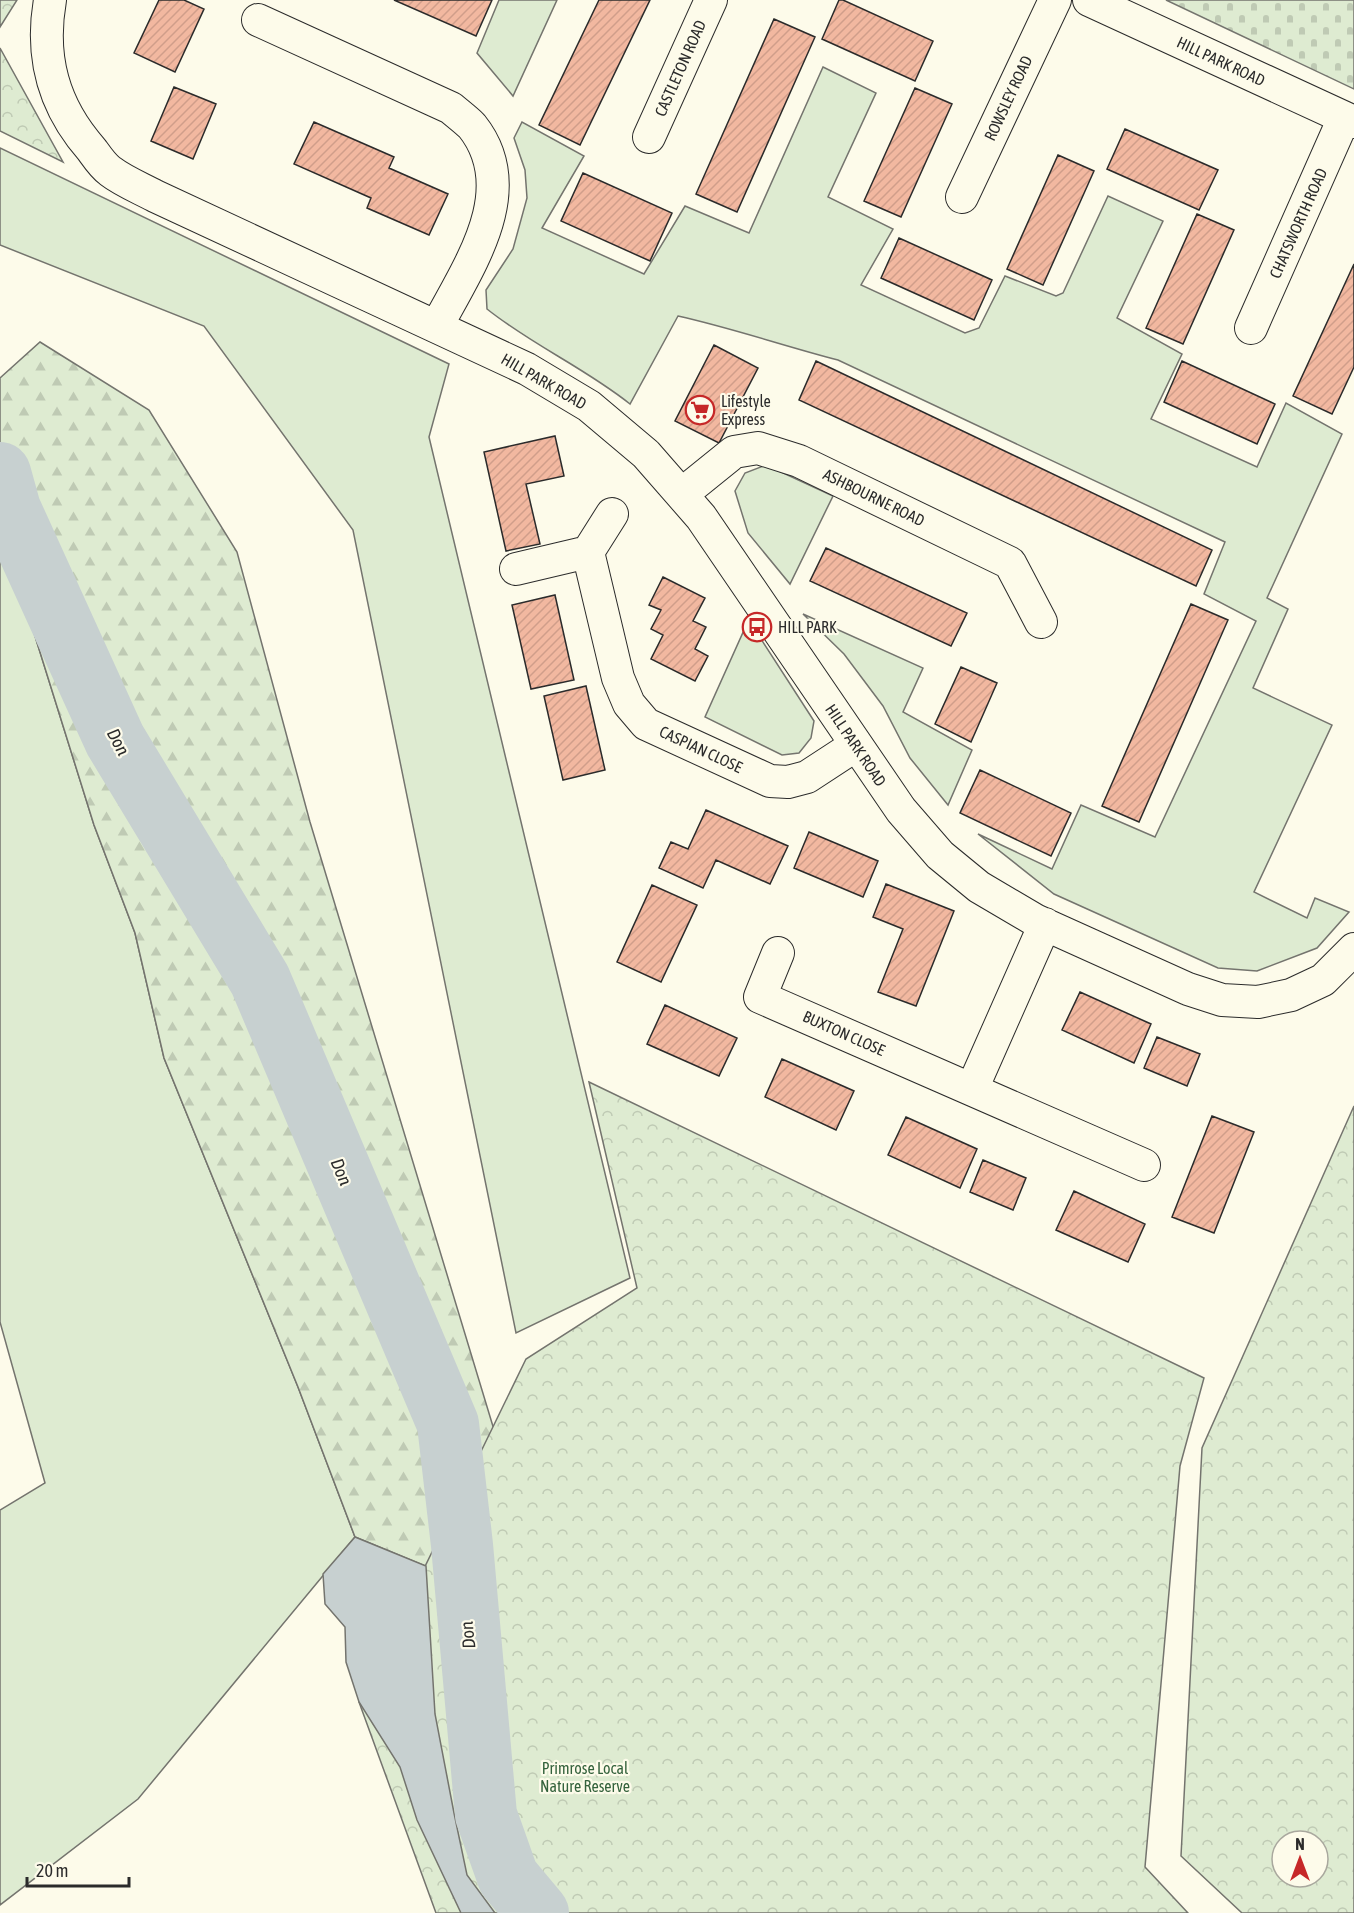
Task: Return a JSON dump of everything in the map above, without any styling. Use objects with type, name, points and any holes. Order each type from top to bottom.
[{"type":"street","name":"HILL PARK ROAD","points":[[50,0],[45,26],[48,63],[59,101],[80,137],[109,171],[155,196],[527,369],[589,406],[646,454],[701,517],[901,810],[940,855],[979,887],[1045,924],[1188,989],[1222,1000],[1258,1002],[1291,995],[1323,980],[1354,949]]},
{"type":"street","name":"CASTLETON ROAD","points":[[649,137],[711,0]]},
{"type":"street","name":"ROWSLEY ROAD","points":[[962,197],[1054,0]]},
{"type":"street","name":"HILL PARK ROAD","points":[[1089,0],[1349,120]]},
{"type":"street","points":[[258,20],[451,108],[472,126],[486,153],[494,187],[489,221],[477,250],[437,326]]},
{"type":"street","name":"CHATSWORTH ROAD","points":[[1251,328],[1349,120]]},
{"type":"street","name":"ASHBOURNE ROAD","points":[[682,494],[734,452],[758,448],[799,461],[1010,563],[1041,622]]},
{"type":"street","points":[[516,569],[588,552],[612,514]]},
{"type":"street","name":"CASPIAN CLOSE","points":[[588,552],[618,678],[629,704],[645,724],[770,781],[789,782],[807,777],[856,745]]},
{"type":"street","points":[[972,1089],[1045,924]]},
{"type":"street","name":"BUXTON CLOSE","points":[[778,953],[760,997],[1144,1165]]},
{"type":"green space","points":[[0,0],[17,0],[0,27]]},
{"type":"green space","points":[[499,0],[557,0],[513,96],[477,53]]},
{"type":"green space","points":[[1166,0],[1354,0],[1354,89]]},
{"type":"green space","points":[[0,48],[63,162],[0,131]]},
{"type":"green space","points":[[823,67],[876,93],[828,197],[893,229],[861,285],[965,333],[979,328],[1005,276],[1056,296],[1063,293],[1108,196],[1163,221],[1117,318],[1182,354],[1151,419],[1257,467],[1286,403],[1342,434],[1267,598],[1288,609],[1253,688],[1332,725],[1254,892],[1307,918],[1315,898],[1349,912],[1317,948],[1257,971],[1218,968],[1054,894],[978,834],[1052,869],[1081,805],[1155,837],[1256,621],[1204,594],[1225,542],[838,360],[678,316],[630,404],[487,309],[486,290],[513,249],[527,198],[525,170],[514,138],[522,122],[584,156],[542,228],[644,274],[685,206],[749,233]]},
{"type":"green space","points":[[0,148],[449,364],[429,437],[630,1278],[516,1333],[353,530],[204,326],[0,245]]},
{"type":"green space","name":"Primrose Local Nature Reserve","points":[[40,342],[149,410],[237,552],[310,822],[551,1618],[355,1537],[298,1387],[164,1058],[135,933],[94,825],[0,524],[0,378]]},
{"type":"green space","points":[[766,465],[833,496],[790,584],[748,533],[735,491],[745,473]]},
{"type":"green space","points":[[0,524],[94,825],[135,933],[164,1058],[298,1387],[355,1537],[138,1799],[0,1905],[0,1510],[45,1483],[0,1322]]},
{"type":"green space","points":[[803,614],[923,668],[903,712],[972,750],[948,805],[910,758],[883,706],[844,654]]},
{"type":"green space","points":[[745,628],[761,639],[814,721],[811,738],[799,753],[782,755],[705,717]]},
{"type":"green space","points":[[589,1082],[1204,1378],[1180,1466],[1145,1867],[1188,1913],[436,1913],[359,1702],[526,1359],[637,1288]]},
{"type":"green space","points":[[1354,1106],[1354,1913],[1242,1913],[1181,1856],[1202,1448]]},
{"type":"shaded area","points":[[355,1537],[426,1566],[435,1714],[454,1813],[467,1875],[495,1913],[461,1913],[417,1820],[400,1767],[359,1702],[346,1662],[345,1627],[325,1604],[323,1574]]},
{"type":"building","points":[[159,0],[184,0],[204,9],[175,72],[134,53]]},
{"type":"building","points":[[394,0],[492,0],[476,36]]},
{"type":"building","points":[[599,0],[650,0],[580,145],[539,125]]},
{"type":"building","points":[[839,0],[933,41],[915,81],[822,39]]},
{"type":"building","points":[[774,19],[815,37],[737,212],[696,194]]},
{"type":"building","points":[[174,87],[216,104],[193,159],[151,141]]},
{"type":"building","points":[[915,88],[952,104],[901,217],[864,201]]},
{"type":"building","points":[[314,122],[394,157],[389,168],[448,194],[429,235],[367,208],[371,198],[294,164]]},
{"type":"building","points":[[1125,129],[1218,170],[1199,210],[1107,169]]},
{"type":"building","points":[[1058,155],[1094,171],[1043,285],[1007,269]]},
{"type":"building","points":[[583,173],[672,213],[650,261],[561,221]]},
{"type":"building","points":[[1197,214],[1234,230],[1183,344],[1146,328]]},
{"type":"building","points":[[899,238],[992,280],[974,320],[881,278]]},
{"type":"building","points":[[1354,264],[1354,367],[1332,414],[1293,396]]},
{"type":"building","points":[[714,345],[758,368],[719,443],[675,421]]},
{"type":"building","points":[[816,361],[1212,550],[1196,586],[799,400]]},
{"type":"building","points":[[1182,361],[1275,404],[1257,444],[1164,402]]},
{"type":"building","points":[[555,436],[564,476],[526,484],[540,544],[506,551],[484,452]]},
{"type":"building","points":[[826,548],[967,613],[951,646],[810,581]]},
{"type":"building","points":[[663,577],[705,598],[693,621],[706,627],[695,649],[708,656],[695,681],[651,659],[663,635],[651,629],[661,610],[649,605]]},
{"type":"building","points":[[555,595],[574,680],[531,689],[512,605]]},
{"type":"building","points":[[1191,604],[1228,620],[1139,822],[1102,806]]},
{"type":"building","points":[[961,667],[997,683],[971,742],[935,724]]},
{"type":"building","points":[[586,686],[605,770],[563,780],[544,696]]},
{"type":"building","points":[[980,770],[1071,813],[1051,856],[960,813]]},
{"type":"building","points":[[706,810],[788,846],[770,884],[716,860],[703,888],[659,868],[671,842],[688,849]]},
{"type":"building","points":[[809,832],[878,861],[863,897],[794,868]]},
{"type":"building","points":[[886,884],[954,911],[916,1006],[878,992],[903,929],[873,917]]},
{"type":"building","points":[[652,885],[697,905],[661,982],[617,962]]},
{"type":"building","points":[[1080,992],[1151,1024],[1134,1063],[1062,1030]]},
{"type":"building","points":[[665,1005],[737,1038],[719,1076],[647,1044]]},
{"type":"building","points":[[1157,1037],[1200,1054],[1187,1086],[1144,1068]]},
{"type":"building","points":[[782,1059],[854,1091],[836,1130],[765,1097]]},
{"type":"building","points":[[1212,1116],[1254,1132],[1214,1233],[1172,1217]]},
{"type":"building","points":[[906,1117],[977,1149],[960,1188],[888,1155]]},
{"type":"building","points":[[983,1160],[1026,1178],[1013,1210],[970,1192]]},
{"type":"building","points":[[1074,1191],[1145,1224],[1128,1262],[1056,1230]]},
{"type":"waterway","name":"Don","points":[[0,473],[10,509],[115,740],[260,980],[448,1424],[462,1545],[486,1815],[508,1877],[538,1913]]},
{"type":"place","name":"Lifestyle Express","points":[[700,410]]},
{"type":"place","name":"HILL PARK","points":[[757,627]]}]
